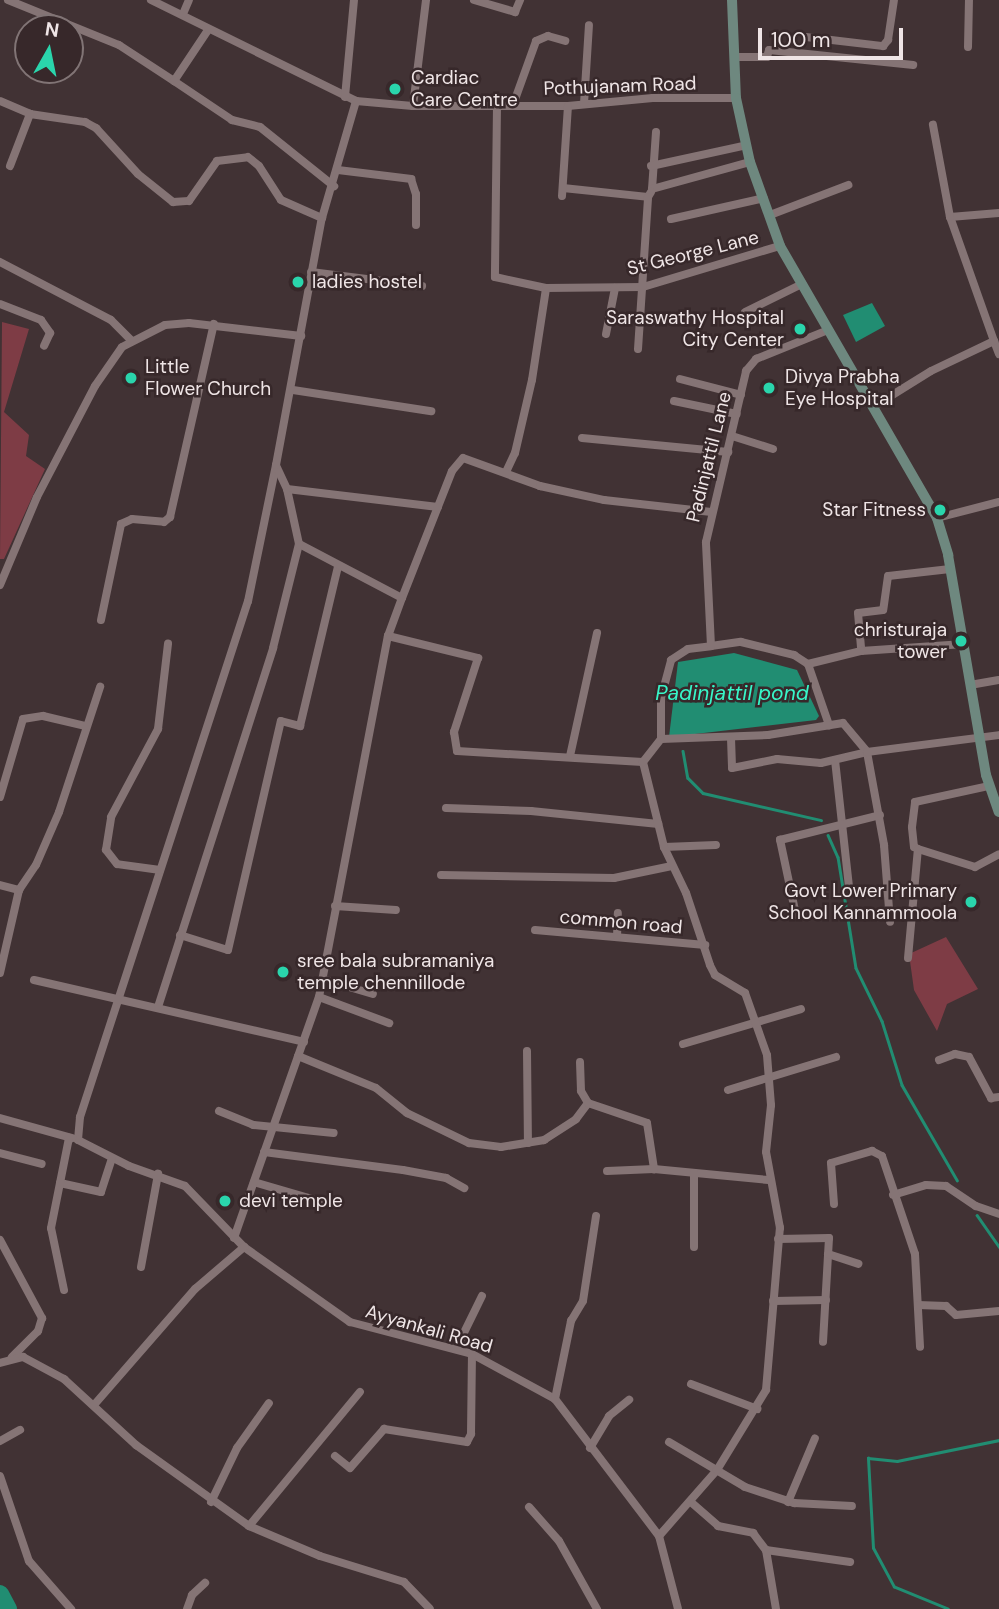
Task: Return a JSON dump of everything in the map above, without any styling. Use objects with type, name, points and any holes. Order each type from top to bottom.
[{"type":"main road","points":[[732,0],[736,98],[750,162],[780,246],[936,518],[950,569],[989,786],[999,812]]},
{"type":"street","points":[[8,0],[119,45],[232,120],[260,127],[334,186]]},
{"type":"street","name":"Pothujanam Road","points":[[152,0],[356,101],[413,106],[568,106],[736,98]]},
{"type":"street","points":[[183,14],[189,0]]},
{"type":"street","points":[[345,97],[354,0]]},
{"type":"street","points":[[413,106],[426,0]]},
{"type":"street","points":[[474,0],[515,12],[520,0]]},
{"type":"street","points":[[806,37],[883,46],[888,40],[894,0]]},
{"type":"street","points":[[968,47],[969,0]]},
{"type":"street","points":[[584,104],[589,25]]},
{"type":"street","points":[[174,82],[208,30]]},
{"type":"street","points":[[513,105],[536,41],[548,36],[565,41]]},
{"type":"street","points":[[734,57],[767,57],[769,50],[913,65]]},
{"type":"street","points":[[0,101],[30,114],[85,122],[96,128],[138,174],[173,202],[189,201],[217,161],[248,157],[260,166],[281,200],[322,218]]},
{"type":"street","points":[[78,1140],[80,1117],[248,601],[293,390],[322,218],[334,186],[356,101]]},
{"type":"street","name":"St George Lane","points":[[497,106],[494,271],[503,280],[546,288],[643,287],[780,246]]},
{"type":"street","points":[[568,106],[562,192],[650,193],[750,162]]},
{"type":"street","points":[[10,166],[30,114]]},
{"type":"street","points":[[933,125],[950,217],[999,354]]},
{"type":"street","points":[[638,349],[651,166],[656,132]]},
{"type":"street","points":[[651,166],[747,145]]},
{"type":"street","points":[[338,170],[411,179],[416,194],[416,225]]},
{"type":"street","points":[[771,215],[848,185]]},
{"type":"street","points":[[671,219],[764,198]]},
{"type":"street","points":[[950,217],[999,214]]},
{"type":"street","points":[[0,262],[111,320],[131,340]]},
{"type":"street","points":[[311,272],[422,286]]},
{"type":"street","points":[[745,312],[802,284]]},
{"type":"street","points":[[506,472],[516,453],[532,380],[546,288]]},
{"type":"street","points":[[606,334],[615,288]]},
{"type":"street","points":[[0,304],[41,320],[50,333],[44,346]]},
{"type":"street","points":[[0,585],[4,569],[27,519],[95,386],[131,340],[165,324],[214,324],[301,336]]},
{"type":"street","points":[[101,620],[121,524],[132,519],[164,522],[170,517],[214,324]]},
{"type":"street","name":"Padinjattil Lane","points":[[711,646],[706,542],[710,512],[729,452],[746,371],[756,359],[828,330]]},
{"type":"street","points":[[873,407],[931,371],[994,341]]},
{"type":"street","points":[[680,379],[741,395]]},
{"type":"street","points":[[293,390],[431,411]]},
{"type":"street","points":[[674,401],[737,414]]},
{"type":"street","points":[[732,436],[773,449]]},
{"type":"street","points":[[582,438],[729,452]]},
{"type":"street","points":[[234,1238],[319,997],[388,636],[458,461],[471,459],[540,486],[604,500],[710,512]]},
{"type":"street","points":[[158,1007],[273,648],[299,544],[287,489],[276,465]]},
{"type":"street","points":[[287,489],[438,507]]},
{"type":"street","points":[[936,518],[999,502]]},
{"type":"street","points":[[299,544],[402,598]]},
{"type":"street","points":[[180,935],[228,950],[281,721],[300,726],[338,566]]},
{"type":"street","points":[[861,651],[858,613],[883,610],[888,576],[950,569]]},
{"type":"street","points":[[570,756],[597,633]]},
{"type":"street","points":[[388,636],[478,658],[454,732],[457,751],[643,762]]},
{"type":"street","points":[[643,762],[661,739],[661,698],[671,660],[688,649],[741,642],[794,655],[808,664],[829,725]]},
{"type":"street","points":[[160,870],[117,864],[106,850],[111,817],[158,729],[168,644]]},
{"type":"street","points":[[808,664],[861,651],[964,644]]},
{"type":"street","points":[[970,685],[999,680]]},
{"type":"street","points":[[0,973],[19,890],[36,865],[59,812],[100,687]]},
{"type":"street","points":[[0,797],[23,719],[43,716],[85,726]]},
{"type":"street","points":[[661,739],[731,738],[829,725],[850,726],[867,752],[880,815],[890,922]]},
{"type":"street","points":[[731,738],[732,768],[777,759],[835,760],[867,752],[999,735]]},
{"type":"street","points":[[835,760],[849,886]]},
{"type":"street","points":[[643,762],[664,848],[715,975],[745,993],[756,1025],[769,1081],[768,1180],[779,1210],[770,1375],[757,1409],[717,1470],[692,1503],[660,1536]]},
{"type":"street","points":[[908,958],[918,849],[913,837],[915,802],[989,786]]},
{"type":"street","points":[[446,808],[531,811],[658,824]]},
{"type":"street","points":[[796,915],[780,840],[880,815]]},
{"type":"street","points":[[664,848],[716,845]]},
{"type":"street","points":[[918,849],[975,867],[999,854]]},
{"type":"street","points":[[442,875],[614,878],[672,866]]},
{"type":"street","points":[[0,885],[19,890]]},
{"type":"street","points":[[335,906],[396,909]]},
{"type":"street","points":[[617,937],[618,913]]},
{"type":"street","name":"common road","points":[[535,930],[705,945]]},
{"type":"street","points":[[322,979],[373,994]]},
{"type":"street","points":[[34,980],[304,1042]]},
{"type":"street","points":[[319,997],[389,1023]]},
{"type":"street","points":[[683,1044],[756,1025],[801,1009]]},
{"type":"street","points":[[527,1051],[528,1143]]},
{"type":"street","points":[[939,1060],[955,1054],[970,1057],[991,1098],[999,1097]]},
{"type":"street","points":[[298,1056],[376,1088],[407,1114],[470,1143],[500,1147],[544,1140],[576,1119],[587,1103]]},
{"type":"street","points":[[729,1090],[769,1081],[836,1058]]},
{"type":"street","points":[[580,1062],[581,1091],[587,1103],[647,1123],[654,1169]]},
{"type":"street","points":[[219,1111],[253,1125],[334,1133]]},
{"type":"street","name":"Ayyankali Road","points":[[0,1118],[78,1140],[112,1159],[185,1186],[244,1247],[350,1322],[472,1354],[555,1399],[660,1536],[676,1609]]},
{"type":"street","points":[[64,1290],[51,1228],[69,1138]]},
{"type":"street","points":[[834,1205],[828,1175],[831,1163],[872,1151],[882,1156],[892,1195],[915,1254],[920,1347]]},
{"type":"street","points":[[264,1152],[403,1170],[446,1178],[464,1188]]},
{"type":"street","points":[[0,1153],[42,1164]]},
{"type":"street","points":[[60,1183],[101,1192],[112,1159]]},
{"type":"street","points":[[607,1171],[654,1169],[768,1180]]},
{"type":"street","points":[[694,1173],[694,1247]]},
{"type":"street","points":[[141,1267],[158,1174]]},
{"type":"street","points":[[254,1182],[319,1201]]},
{"type":"street","points":[[892,1195],[926,1185],[947,1186],[976,1206],[999,1214]]},
{"type":"street","points":[[555,1399],[572,1321],[583,1301],[596,1216]]},
{"type":"street","points":[[778,1239],[829,1238],[823,1342]]},
{"type":"street","points":[[0,1240],[43,1318],[38,1331],[12,1357],[0,1363]]},
{"type":"street","points":[[94,1405],[195,1289],[244,1247]]},
{"type":"street","points":[[828,1254],[858,1264]]},
{"type":"street","points":[[456,1349],[482,1297]]},
{"type":"street","points":[[773,1301],[825,1300]]},
{"type":"street","points":[[918,1305],[946,1306],[956,1314],[999,1311]]},
{"type":"street","points":[[335,1457],[350,1468],[384,1429],[467,1442],[471,1434],[472,1354]]},
{"type":"street","points":[[12,1357],[23,1357],[64,1379],[136,1445],[211,1502],[248,1526],[320,1556],[404,1582],[430,1609]]},
{"type":"street","points":[[691,1384],[757,1409]]},
{"type":"street","points":[[248,1526],[360,1392]]},
{"type":"street","points":[[590,1448],[609,1416],[629,1401]]},
{"type":"street","points":[[211,1502],[237,1448],[269,1403]]},
{"type":"street","points":[[0,1441],[20,1430]]},
{"type":"street","points":[[788,1502],[814,1438]]},
{"type":"street","points":[[668,1442],[745,1487],[788,1502],[852,1506]]},
{"type":"street","points":[[0,1476],[29,1561],[71,1609]]},
{"type":"street","points":[[692,1503],[719,1526],[753,1533],[766,1550],[776,1609]]},
{"type":"street","points":[[529,1507],[559,1541],[597,1609]]},
{"type":"street","points":[[766,1550],[850,1562]]},
{"type":"street","points":[[187,1609],[192,1595],[205,1583]]},
{"type":"shaded area","points":[[2,322],[29,329],[4,412],[29,435],[26,456],[45,469],[4,559],[0,559]]},
{"type":"shaded area","points":[[946,937],[978,989],[947,1004],[937,1031],[914,990],[909,954]]},
{"type":"water","points":[[872,303],[885,326],[856,342],[843,315]]},
{"type":"water","name":"Padinjattil pond","points":[[734,653],[797,670],[819,716],[816,720],[669,737],[678,662]]},
{"type":"waterway","points":[[683,751],[688,778],[703,793],[821,820]]},
{"type":"waterway","points":[[828,835],[838,857],[856,968],[882,1021],[902,1085],[957,1180]]},
{"type":"waterway","points":[[977,1215],[999,1247]]},
{"type":"waterway","points":[[948,1609],[894,1587],[873,1548],[868,1458],[897,1461],[999,1440]]},
{"type":"waterway","points":[[0,1594],[8,1609]]},
{"type":"place","name":"Cardiac Care Centre","points":[[395,89]]},
{"type":"place","name":"ladies hostel","points":[[298,282]]},
{"type":"place","name":"Saraswathy Hospital City Center","points":[[800,329]]},
{"type":"place","name":"Little Flower Church","points":[[131,378]]},
{"type":"place","name":"Divya Prabha Eye Hospital","points":[[769,388]]},
{"type":"place","name":"Star Fitness","points":[[940,510]]},
{"type":"place","name":"christuraja tower","points":[[961,641]]},
{"type":"place","name":"Govt Lower Primary School Kannammoola","points":[[971,902]]},
{"type":"place","name":"sree bala subramaniya temple chennillode","points":[[283,972]]},
{"type":"place","name":"devi temple","points":[[225,1201]]}]
